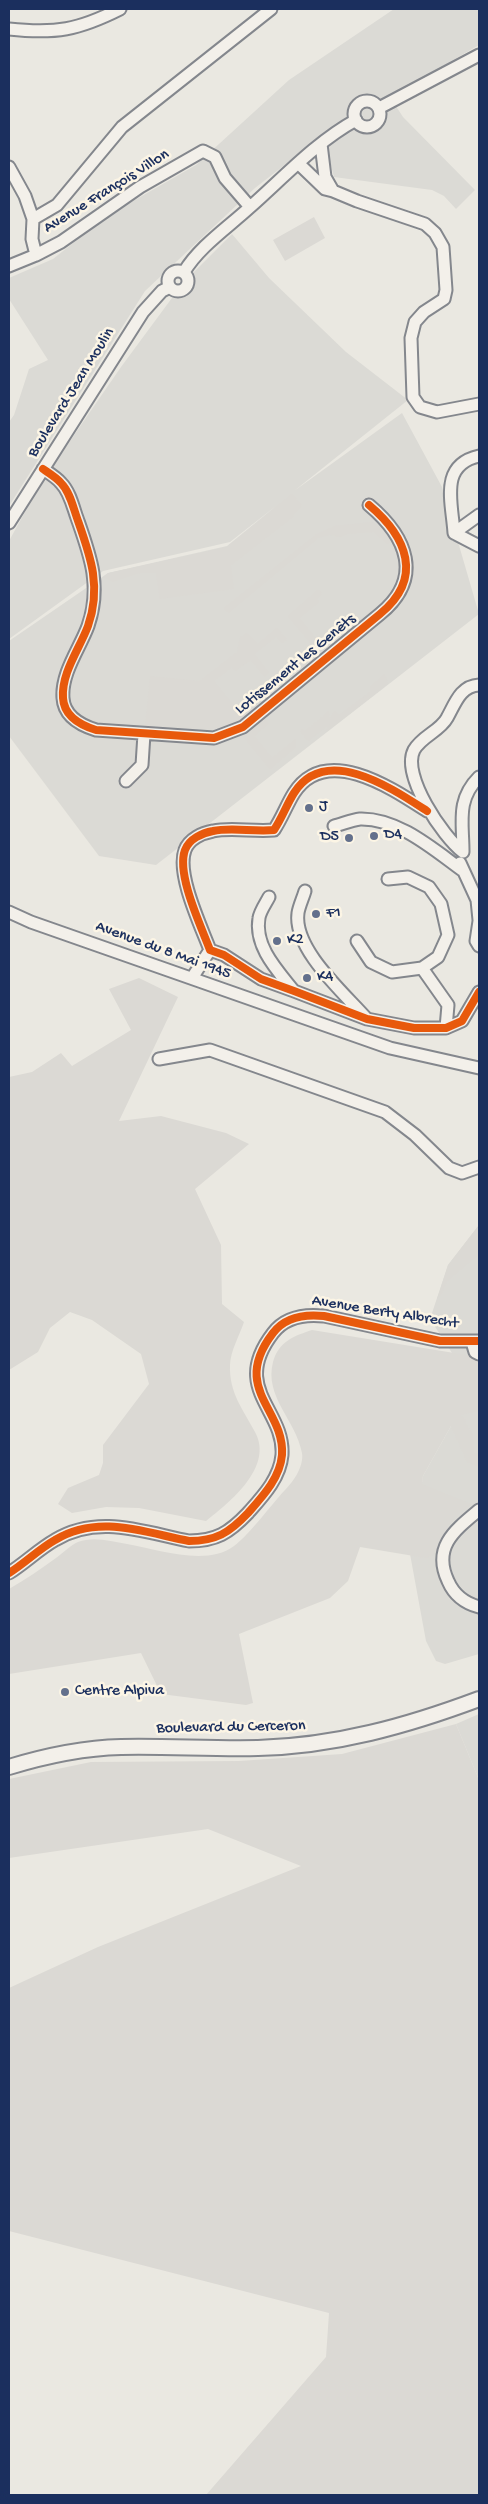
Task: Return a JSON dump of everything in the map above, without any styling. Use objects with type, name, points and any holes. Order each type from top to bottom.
[{"type":"main road","name":"Boulevard du Cerceron","points":[[9,1767],[65,1753],[111,1748],[258,1748],[342,1739],[399,1727],[479,1699]]},
{"type":"street","points":[[9,29],[48,32],[69,30],[96,21],[120,9]]},
{"type":"street","name":"Avenue François Villon","points":[[250,207],[225,178],[215,157],[203,151],[140,187],[61,242],[36,254],[32,239],[33,218],[57,204],[122,127],[271,9]]},
{"type":"street","points":[[379,108],[479,55]]},
{"type":"street","points":[[368,100],[375,103],[379,108],[380,117],[375,124],[367,126],[356,120],[354,114],[356,107],[361,102],[368,100]]},
{"type":"street","points":[[250,207],[321,144],[356,120]]},
{"type":"street","points":[[321,144],[325,177],[334,191]]},
{"type":"street","points":[[299,164],[325,189],[425,224],[435,233],[443,247],[446,290],[444,299],[424,312],[415,322],[411,338],[413,397],[420,407],[437,412],[479,404]]},
{"type":"street","points":[[9,167],[26,196],[33,218]]},
{"type":"street","points":[[314,179],[324,170]]},
{"type":"street","name":"Boulevard Jean Moulin","points":[[9,523],[143,312],[162,290],[170,287],[168,280],[171,274],[177,271],[184,272],[195,257],[250,207]]},
{"type":"street","points":[[9,266],[36,254]]},
{"type":"street","points":[[454,533],[450,489],[454,471],[460,463],[479,456]]},
{"type":"street","name":"Lotissement les Genêts","points":[[43,469],[62,483],[90,552],[94,571],[94,598],[89,624],[63,688],[63,699],[67,711],[83,726],[96,730],[214,738],[243,727],[398,597],[405,580],[405,561],[399,538],[384,518],[369,505]]},
{"type":"street","points":[[454,533],[479,515]]},
{"type":"street","points":[[454,533],[479,546]]},
{"type":"street","points":[[479,685],[474,685],[457,696],[446,721],[429,734],[414,751],[412,767],[428,811],[453,845],[462,870],[477,900],[479,920],[476,941],[479,946]]},
{"type":"street","points":[[126,781],[142,764],[144,734]]},
{"type":"street","points":[[210,950],[184,870],[185,850],[197,836],[214,830],[257,832],[274,830],[286,813],[295,792],[308,780],[325,770],[344,770],[369,778],[428,811]]},
{"type":"street","points":[[453,845],[463,852],[462,805],[469,787],[479,777]]},
{"type":"street","points":[[334,826],[358,819],[376,820],[407,832],[462,870]]},
{"type":"street","points":[[357,941],[371,962],[392,972],[422,968],[438,957],[448,935],[441,904],[429,887],[408,877],[388,879]]},
{"type":"street","points":[[305,891],[298,914],[301,939],[315,960],[368,1019]]},
{"type":"street","points":[[269,896],[258,917],[260,938],[269,960],[294,991]]},
{"type":"street","name":"Avenue du 8 Mai 1945","points":[[9,912],[26,920],[390,1048],[479,1068]]},
{"type":"street","points":[[192,978],[210,950]]},
{"type":"street","points":[[210,950],[224,955],[261,979],[368,1019],[414,1028],[446,1028],[462,1021],[479,992]]},
{"type":"street","points":[[422,968],[448,1005],[446,1028]]},
{"type":"street","points":[[159,1059],[210,1050],[385,1112],[415,1135],[448,1168],[462,1173],[479,1167]]},
{"type":"street","name":"Avenue Berty Albrecht","points":[[9,1573],[55,1540],[87,1526],[109,1526],[189,1541],[202,1541],[222,1535],[241,1520],[269,1488],[280,1466],[282,1453],[280,1440],[259,1392],[257,1367],[268,1340],[275,1331],[296,1317],[309,1314],[324,1316],[440,1340],[475,1342]]},
{"type":"street","points":[[475,1342],[475,1352],[479,1354]]},
{"type":"street","points":[[479,1510],[451,1535],[442,1558],[442,1566],[451,1588],[459,1598],[479,1607]]},
{"type":"shaded area","points":[[394,9],[479,9],[479,45],[390,97],[403,117],[475,190],[456,209],[444,196],[432,190],[334,177],[323,135],[255,188],[145,291],[9,506],[9,422],[14,415],[29,369],[48,360],[9,299],[9,278],[53,259],[107,216],[196,165],[289,80]]},
{"type":"shaded area","points":[[314,217],[325,238],[285,261],[273,240]]},
{"type":"shaded area","points":[[232,234],[269,278],[346,352],[408,400],[294,491],[402,413],[442,487],[479,614],[156,865],[99,856],[9,736],[9,641],[108,573],[227,546],[276,506],[230,542],[103,571],[9,639],[9,541],[41,483],[121,367],[183,283]]},
{"type":"shaded area","points":[[292,494],[302,506],[294,516],[231,565],[234,589],[160,599],[156,573],[140,573],[113,582],[103,577],[108,573],[227,547]]},
{"type":"shaded area","points":[[373,522],[390,538],[391,541],[388,544],[374,532],[347,534],[341,537],[330,535],[318,538],[228,613],[224,608],[317,534],[334,526]]},
{"type":"shaded area","points":[[318,590],[322,593],[317,599],[319,602],[299,618],[318,641],[314,644],[319,653],[288,616]]},
{"type":"shaded area","points":[[277,628],[287,640],[282,643],[276,637],[254,654],[269,673],[265,677],[251,660],[235,671],[232,667],[214,681],[212,679],[243,717],[228,727],[211,729],[145,726],[150,676],[200,681],[237,652],[240,637],[247,633],[258,644]]},
{"type":"shaded area","points":[[385,674],[388,684],[325,733],[330,724],[308,741],[300,731],[303,729],[305,731],[329,711],[330,720],[334,711],[339,715],[370,692],[370,687]]},
{"type":"shaded area","points":[[265,719],[269,723],[254,736],[272,758],[296,739],[296,747],[270,769],[242,735]]},
{"type":"shaded area","points":[[139,978],[178,997],[119,1121],[161,1116],[226,1133],[249,1144],[195,1189],[221,1245],[222,1304],[244,1322],[232,1354],[230,1375],[234,1392],[255,1432],[259,1445],[259,1458],[247,1482],[237,1494],[206,1521],[139,1508],[106,1507],[72,1513],[58,1504],[68,1488],[99,1475],[103,1463],[103,1445],[149,1384],[141,1354],[92,1320],[70,1312],[50,1328],[38,1352],[9,1370],[9,1077],[32,1072],[61,1053],[72,1066],[131,1030],[109,989]]},
{"type":"shaded area","points":[[479,1225],[479,1654],[445,1664],[436,1661],[426,1641],[410,1554],[423,1476],[451,1426],[454,1362],[452,1353],[430,1319],[448,1265]]},
{"type":"shaded area","points":[[479,1225],[479,1254],[447,1281],[441,1295],[437,1299],[448,1265]]},
{"type":"shaded area","points":[[312,1330],[479,1357],[479,1411],[461,1415],[466,1419],[465,1422],[473,1435],[474,1453],[479,1454],[479,1467],[467,1462],[451,1426],[423,1476],[422,1484],[472,1504],[448,1526],[440,1539],[434,1555],[426,1558],[360,1547],[348,1581],[330,1598],[239,1634],[253,1703],[246,1705],[161,1694],[141,1653],[9,1674],[9,1589],[39,1570],[75,1543],[90,1539],[102,1540],[181,1555],[210,1555],[223,1552],[234,1546],[254,1527],[292,1482],[298,1473],[302,1458],[299,1441],[273,1386],[271,1375],[273,1362],[283,1344],[293,1337]]},
{"type":"shaded area","points":[[479,1714],[479,1780],[456,1724]]},
{"type":"shaded area","points":[[456,1724],[479,1780],[479,2495],[206,2495],[326,2357],[329,2313],[9,2231],[9,1988],[98,1947],[301,1866],[208,1829],[9,1858],[9,1779],[91,1762],[239,1761],[342,1754]]},
{"type":"cycle path","points":[[43,469],[59,481],[69,495],[93,571],[94,597],[92,611],[85,634],[68,670],[63,689],[63,698],[66,710],[74,719],[96,730],[214,738],[243,727],[380,614],[394,600],[402,586],[406,572],[401,544],[393,530],[369,505]]},
{"type":"cycle path","points":[[427,811],[378,782],[360,775],[341,771],[323,772],[308,779],[294,793],[274,830],[220,830],[196,837],[187,846],[183,860],[191,900],[210,950],[224,955],[261,979],[367,1019],[414,1028],[446,1028],[462,1021],[479,992]]},
{"type":"cycle path","points":[[9,1573],[55,1540],[71,1532],[88,1528],[121,1527],[189,1541],[199,1541],[222,1534],[241,1520],[270,1486],[281,1463],[281,1439],[276,1424],[262,1398],[258,1384],[257,1369],[261,1352],[273,1333],[289,1320],[303,1316],[324,1316],[440,1341],[479,1341]]},
{"type":"place","name":"J","points":[[309,808]]},
{"type":"place","name":"D4","points":[[374,836]]},
{"type":"place","name":"D5","points":[[349,838]]},
{"type":"place","name":"F1","points":[[316,914]]},
{"type":"place","name":"K2","points":[[277,941]]},
{"type":"place","name":"K4","points":[[307,978]]},
{"type":"place","name":"Centre Alpiva","points":[[65,1692]]}]
